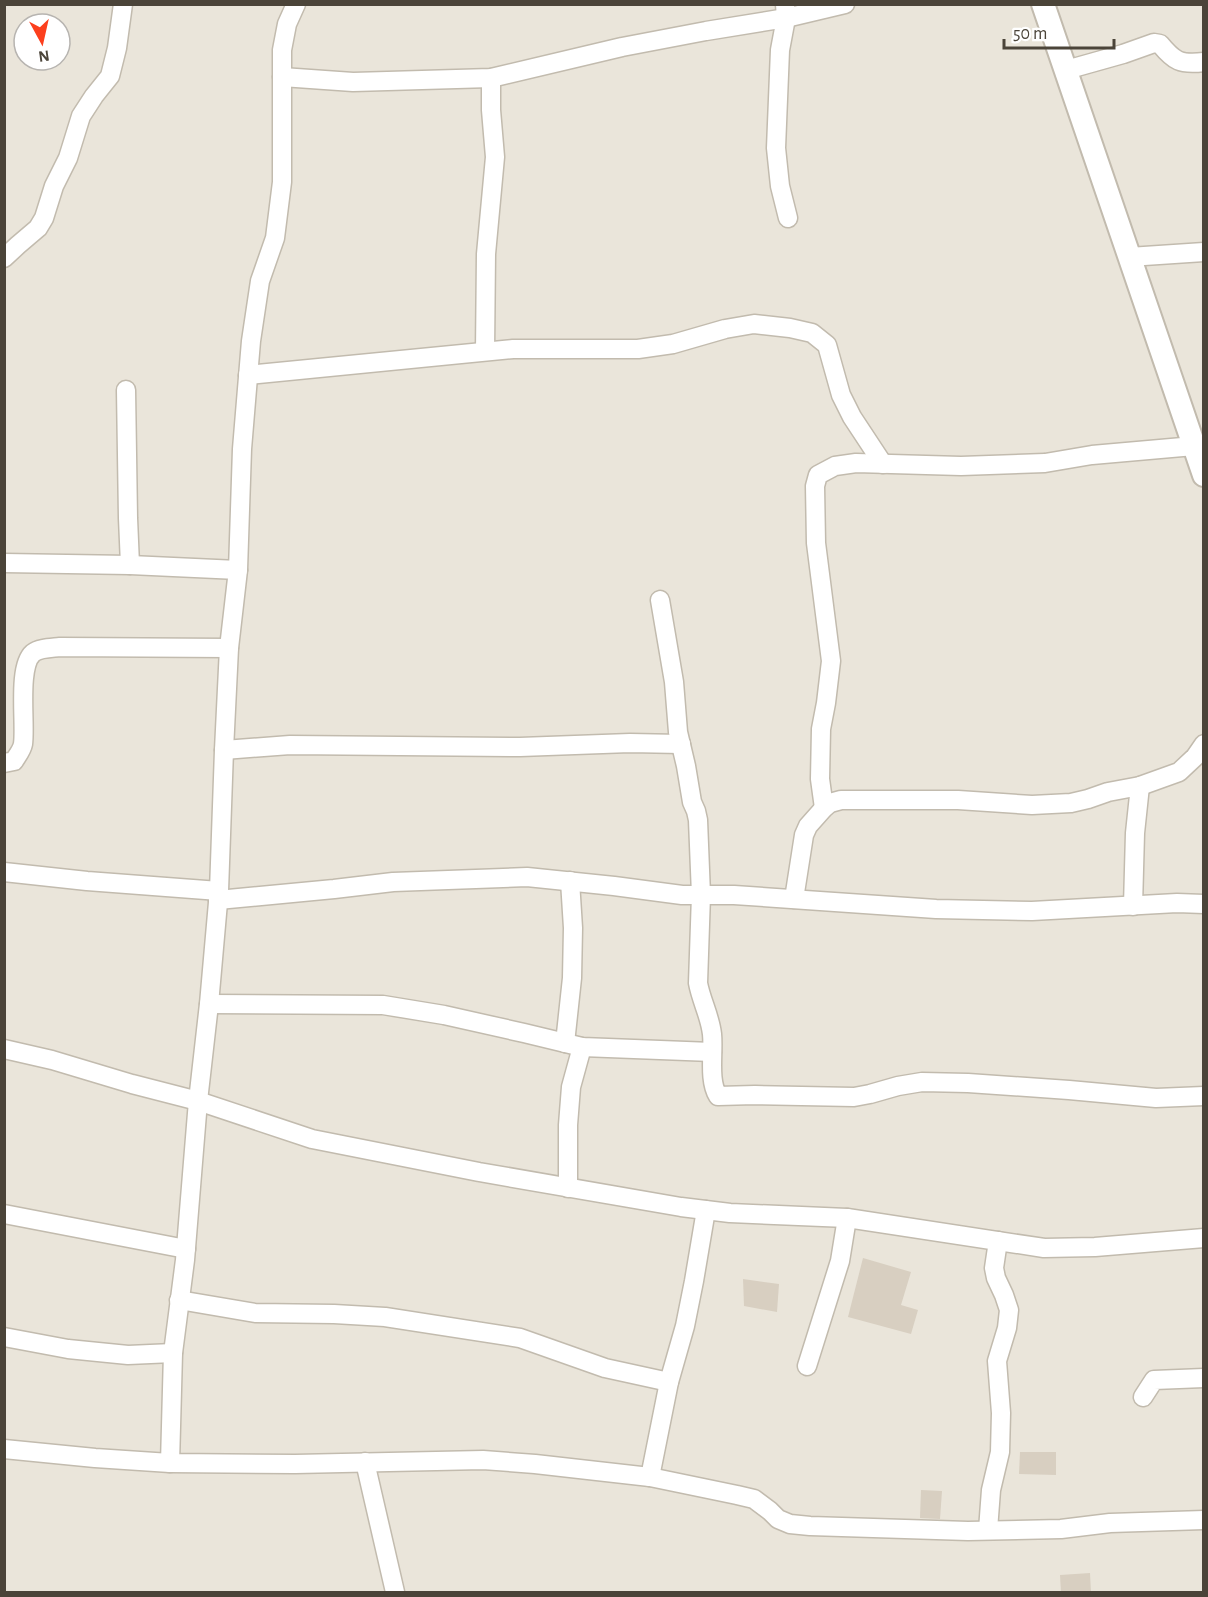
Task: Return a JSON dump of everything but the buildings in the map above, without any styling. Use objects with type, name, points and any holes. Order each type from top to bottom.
[{"type":"street","points":[[4,258],[38,228],[44,218],[54,186],[68,158],[81,116],[110,76],[117,48],[123,4]]},
{"type":"street","points":[[170,1463],[173,1353],[186,1249],[219,895],[229,648],[238,570],[242,449],[248,375],[260,281],[275,238],[282,182],[282,50],[287,24],[296,4]]},
{"type":"street","points":[[282,77],[353,82],[490,78],[622,47],[706,31],[786,11],[845,4]]},
{"type":"street","points":[[1043,4],[1203,475]]},
{"type":"street","points":[[786,11],[780,50],[776,148],[780,186],[788,218]]},
{"type":"street","points":[[1066,70],[1154,43],[1160,44],[1171,57],[1180,62],[1203,62]]},
{"type":"street","points":[[485,351],[486,254],[495,157],[490,78]]},
{"type":"street","points":[[1129,257],[1203,252]]},
{"type":"street","points":[[248,375],[513,349],[638,349],[673,344],[725,329],[754,324],[790,328],[812,333],[827,345],[841,394],[852,417],[883,464]]},
{"type":"street","points":[[126,390],[130,565]]},
{"type":"street","points":[[824,808],[820,779],[820,741],[831,661],[816,543],[815,486],[818,475],[835,465],[856,463],[961,466],[1045,463],[1092,455],[1194,446]]},
{"type":"street","points":[[4,563],[238,570]]},
{"type":"street","points":[[660,600],[674,682],[678,732],[692,802],[698,820],[701,895],[698,982],[712,1034],[715,1089],[718,1096],[854,1096],[922,1082],[968,1083],[1156,1098],[1203,1096]]},
{"type":"street","points":[[4,763],[14,760],[23,746],[25,673],[28,659],[35,651],[60,647],[229,648]]},
{"type":"street","points":[[224,750],[290,745],[520,747],[630,743],[681,744]]},
{"type":"street","points":[[794,899],[804,835],[808,826],[830,803],[850,799],[958,800],[1032,805],[1071,803],[1108,792],[1140,786],[1179,772],[1195,757],[1203,744]]},
{"type":"street","points":[[1133,906],[1140,786]]},
{"type":"street","points":[[4,872],[219,895],[322,890],[393,882],[527,877],[682,895],[734,895],[948,909],[1032,911],[1177,903],[1203,904]]},
{"type":"street","points":[[568,1188],[568,1125],[573,1045],[573,928],[570,881]]},
{"type":"street","points":[[209,1004],[383,1005],[444,1015],[573,1045],[712,1052]]},
{"type":"street","points":[[4,1049],[52,1060],[198,1101],[312,1139],[479,1172],[681,1207],[730,1213],[847,1218],[1044,1248],[1095,1247],[1203,1238]]},
{"type":"street","points":[[650,1477],[669,1382],[685,1326],[706,1210]]},
{"type":"street","points":[[4,1214],[186,1249]]},
{"type":"street","points":[[807,1366],[840,1261],[847,1218]]},
{"type":"street","points":[[988,1530],[991,1490],[1000,1452],[1001,1413],[997,1361],[1007,1328],[1008,1310],[994,1268],[998,1241]]},
{"type":"street","points":[[179,1300],[255,1313],[385,1317],[520,1338],[605,1368],[669,1382]]},
{"type":"street","points":[[4,1337],[68,1349],[108,1353],[173,1353]]},
{"type":"street","points":[[1143,1397],[1154,1380],[1203,1378]]},
{"type":"street","points":[[4,1449],[170,1463],[295,1464],[483,1460],[650,1477],[754,1499],[778,1519],[790,1524],[968,1531],[1061,1529],[1110,1523],[1203,1520]]},
{"type":"street","points":[[365,1462],[395,1593]]},
{"type":"shaded area","points":[[5,5],[1203,5],[1203,1592],[5,1592]]}]
